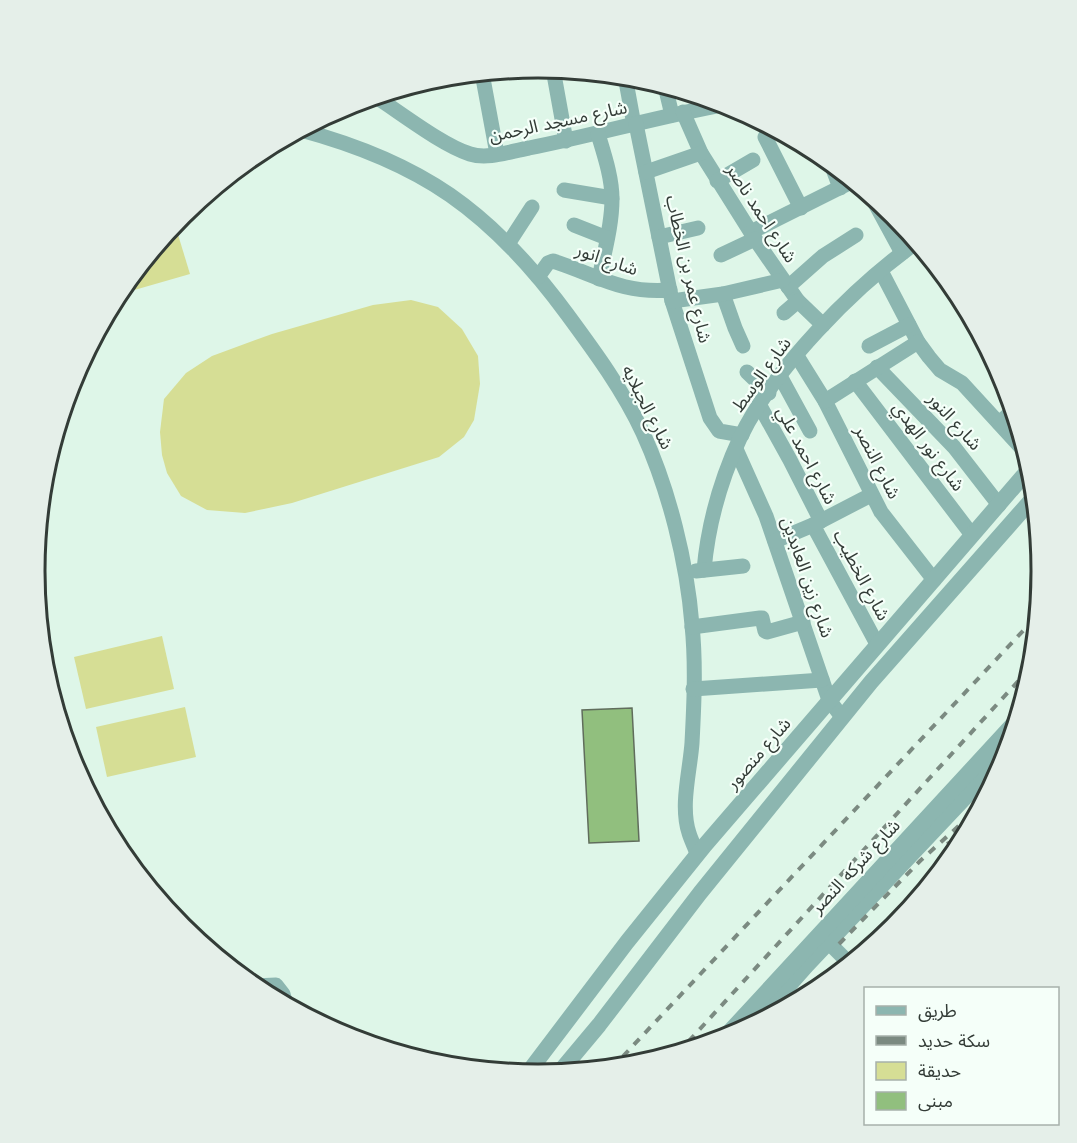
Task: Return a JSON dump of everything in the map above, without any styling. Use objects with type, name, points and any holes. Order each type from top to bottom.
[{"type":"street","points":[[556,79],[566,141]]},
{"type":"street","points":[[484,81],[497,154]]},
{"type":"street","name":"شارع عمر بن الخطاب","points":[[627,86],[671,295],[712,423],[719,431],[739,442]]},
{"type":"street","name":"شارع احمد ناصر","points":[[669,96],[717,182],[785,284],[823,325]]},
{"type":"street","name":"شارع مسجد الرحمن","points":[[385,103],[461,150],[477,156],[566,141],[707,108]]},
{"type":"street","name":"شارع الجبلايه","points":[[312,133],[357,147],[415,174],[457,200],[508,244],[538,277],[605,367],[643,434],[661,479],[674,525],[692,627],[692,741],[686,809],[688,832],[697,854]]},
{"type":"street","points":[[598,134],[612,198],[608,238],[599,279]]},
{"type":"street","points":[[765,137],[801,208]]},
{"type":"street","points":[[646,172],[701,153]]},
{"type":"street","points":[[717,182],[753,160]]},
{"type":"street","points":[[721,255],[845,185]]},
{"type":"street","points":[[564,190],[612,198]]},
{"type":"street","points":[[508,244],[532,207]]},
{"type":"street","points":[[884,220],[902,253]]},
{"type":"street","points":[[574,225],[608,238]]},
{"type":"street","points":[[659,237],[698,228]]},
{"type":"street","points":[[785,284],[856,235]]},
{"type":"street","name":"شارع الوسط","points":[[704,570],[712,519],[739,442],[760,406],[780,376],[823,325],[881,271],[911,247]]},
{"type":"street","name":"شارع انور","points":[[538,277],[548,263],[553,261],[635,290],[671,295],[723,294],[785,284]]},
{"type":"street","points":[[881,271],[918,342],[940,370],[956,378],[1014,439]]},
{"type":"street","points":[[723,294],[743,346]]},
{"type":"street","points":[[784,313],[798,300]]},
{"type":"street","points":[[869,346],[909,325]]},
{"type":"street","points":[[825,401],[918,342]]},
{"type":"street","name":"شارع النصر","points":[[797,356],[825,401],[871,495],[891,526],[934,580]]},
{"type":"street","name":"شارع النور","points":[[877,367],[954,447],[999,505]]},
{"type":"street","points":[[747,372],[769,393]]},
{"type":"street","points":[[780,376],[810,431]]},
{"type":"street","name":"شارع نور الهدي","points":[[855,381],[972,535]]},
{"type":"street","name":"شارع احمد علي","points":[[760,406],[790,460],[817,523]]},
{"type":"street","points":[[999,423],[1007,416]]},
{"type":"street","name":"شارع زين العابدين","points":[[739,442],[829,700],[842,717]]},
{"type":"street","name":"شارع منصور","points":[[534,1065],[697,854],[1023,476]]},
{"type":"street","points":[[775,541],[817,523],[871,495]]},
{"type":"street","points":[[566,1064],[842,717],[1028,504]]},
{"type":"street","name":"شارع الخطيب","points":[[817,523],[877,644]]},
{"type":"street","points":[[684,572],[743,566]]},
{"type":"street","points":[[692,627],[762,618],[765,632],[767,632],[803,622]]},
{"type":"street","points":[[693,689],[822,680]]},
{"type":"street","name":"شارع شركه النصر","points":[[740,1021],[1005,734]]},
{"type":"street","name":"شارع شركه النصر","points":[[771,1007],[988,773]]},
{"type":"street","points":[[627,942],[649,959]]},
{"type":"street","points":[[829,943],[845,959]]},
{"type":"street","points":[[268,984],[279,987],[281,992]]},
{"type":"green space","points":[[178,235],[190,274],[133,290]]},
{"type":"green space","points":[[411,300],[438,307],[462,329],[478,356],[480,384],[474,420],[464,437],[439,457],[292,503],[245,513],[207,510],[181,496],[167,473],[162,455],[160,432],[164,399],[186,373],[212,356],[272,334],[373,305]]},
{"type":"green space","points":[[162,636],[174,689],[86,709],[74,657]]},
{"type":"green space","points":[[185,707],[196,757],[107,777],[96,727]]},
{"type":"building","points":[[632,708],[639,841],[589,843],[582,710]]},
{"type":"railway","points":[[621,1058],[1029,624]]},
{"type":"railway","points":[[689,1041],[1020,679]]},
{"type":"railway","points":[[839,944],[920,861],[964,821]]},
{"type":"railway","points":[[947,844],[952,842]]}]
